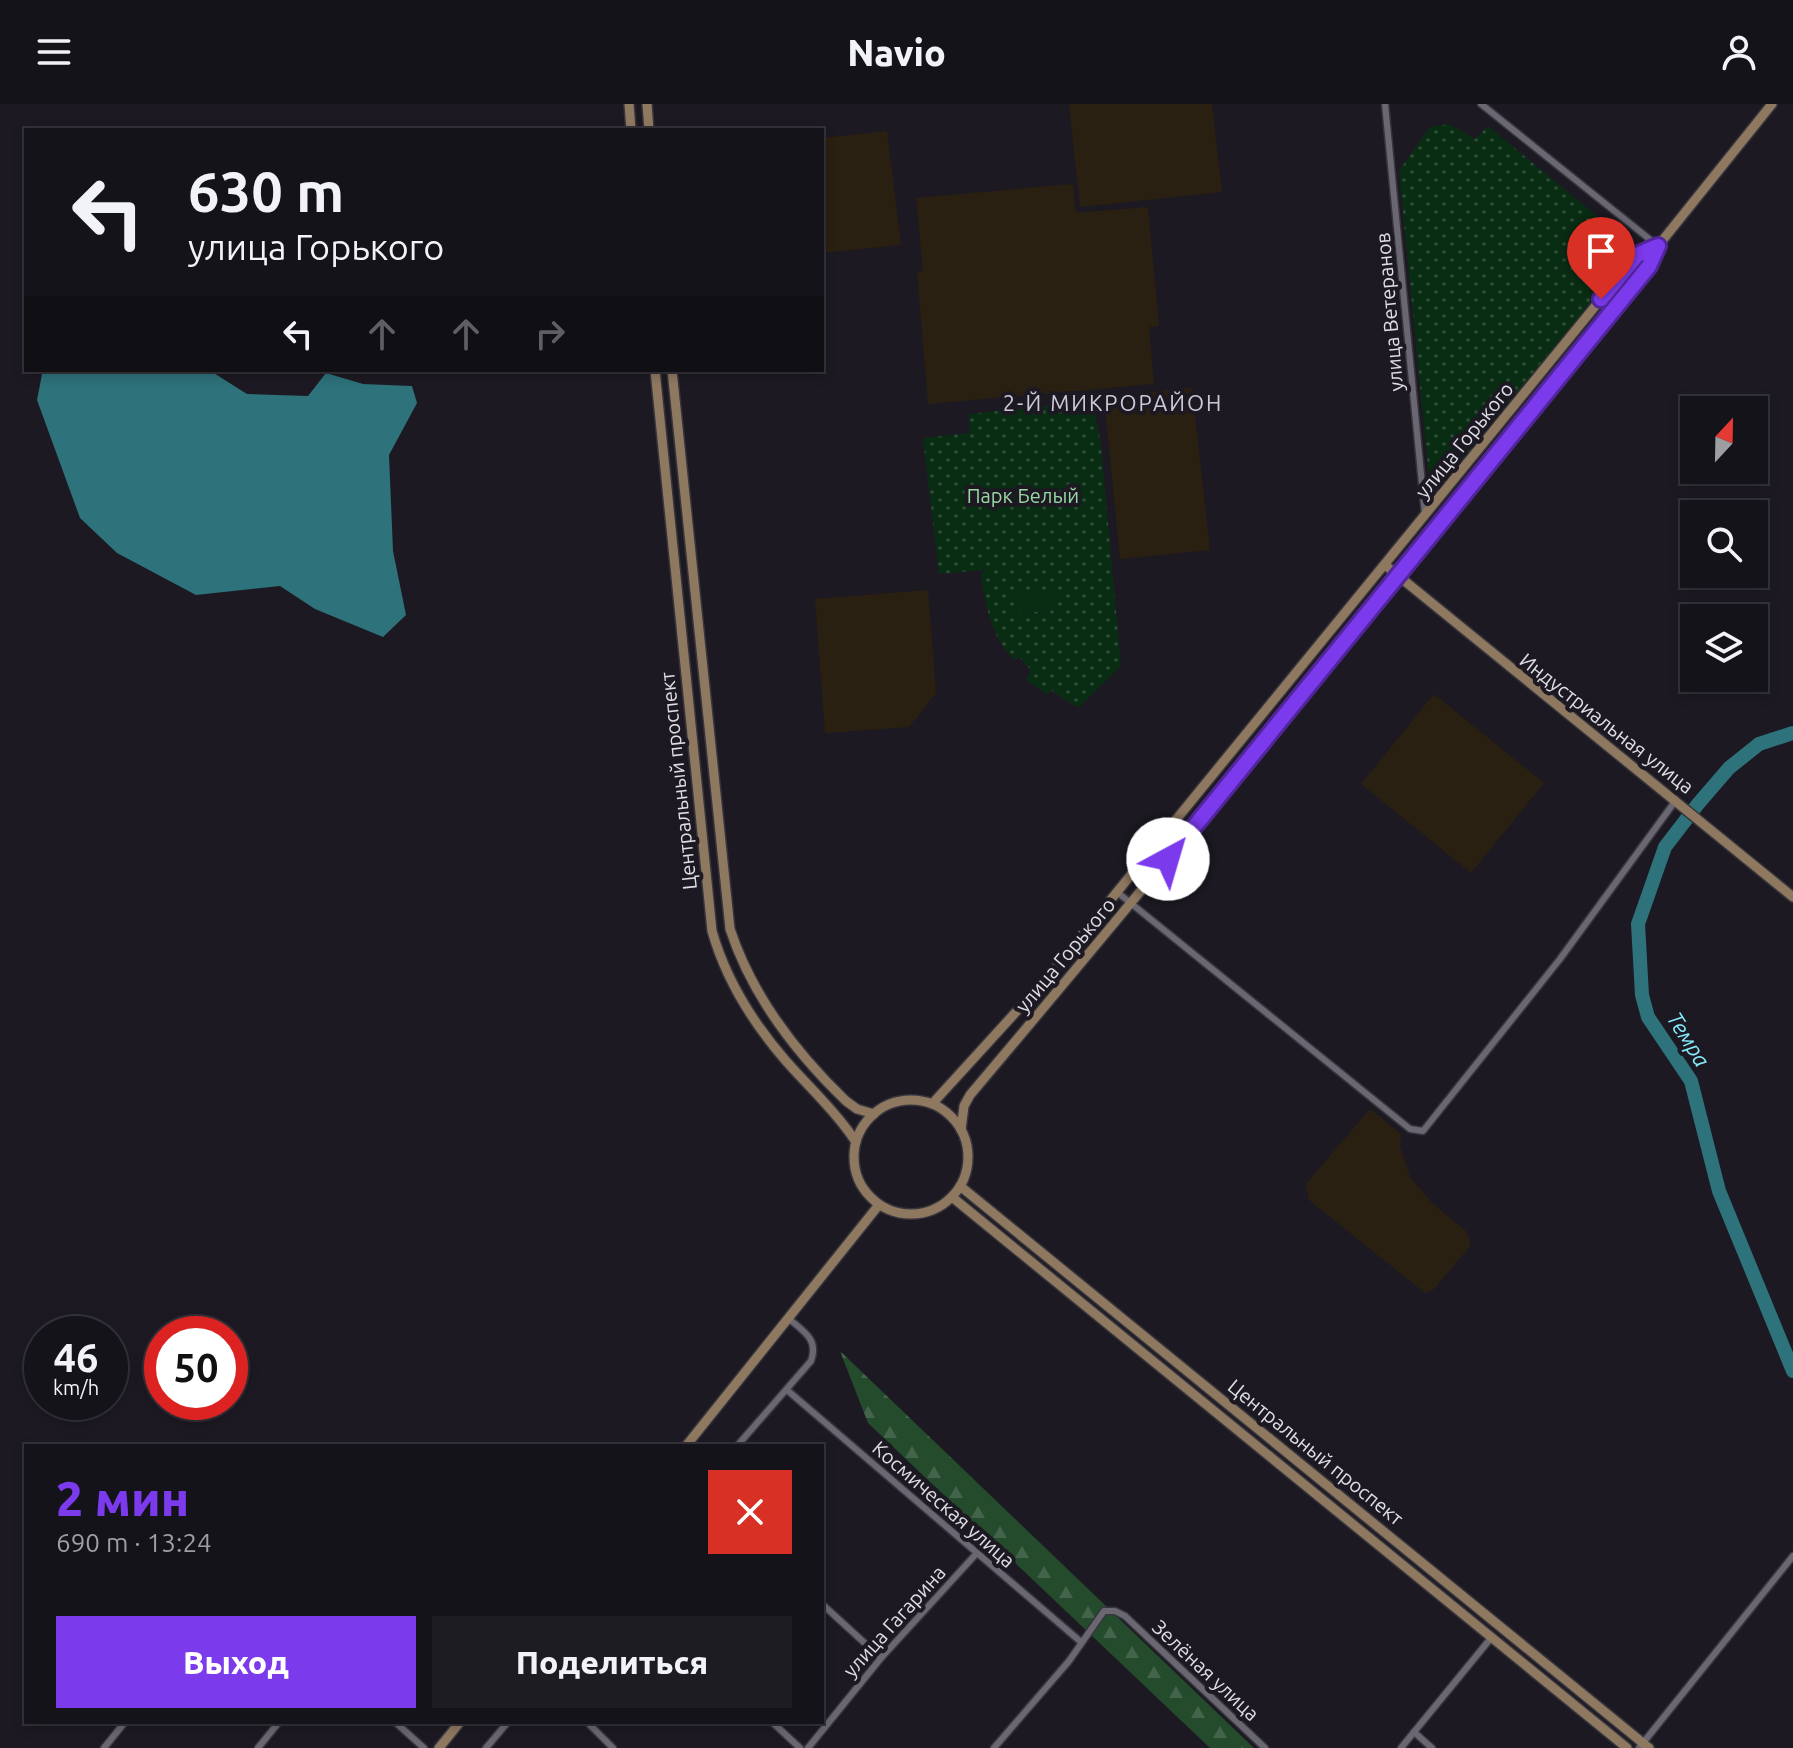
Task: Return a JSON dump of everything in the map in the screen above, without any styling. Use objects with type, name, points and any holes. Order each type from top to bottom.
[{"type":"main road","points":[[629,104],[631,128]]},
{"type":"main road","points":[[647,104],[649,128]]},
{"type":"main road","name":"улица Горького","points":[[961,1130],[964,1106],[970,1095],[1132,905],[1399,577],[1649,266],[1658,246],[1772,104]]},
{"type":"main road","name":"улица Горького","points":[[932,1104],[1046,979],[1637,255],[1658,246]]},
{"type":"main road","name":"Центральный проспект","points":[[655,372],[712,931],[730,979],[776,1048],[856,1142]]},
{"type":"main road","name":"Центральный проспект","points":[[672,372],[730,929],[746,971],[780,1027],[811,1064],[857,1109],[874,1114]]},
{"type":"main road","name":"Индустриальная улица","points":[[1385,565],[1793,897]]},
{"type":"main road","points":[[677,583],[694,582]]},
{"type":"main road","points":[[730,979],[746,971]]},
{"type":"main road","points":[[898,1102],[932,1104],[961,1130],[968,1156],[960,1186],[940,1206],[912,1214],[878,1206],[856,1175],[856,1142],[874,1114],[898,1102]]},
{"type":"main road","name":"Центральный проспект","points":[[960,1186],[1644,1746]]},
{"type":"main road","name":"Центральный проспект","points":[[952,1197],[1627,1748]]},
{"type":"main road","points":[[688,1444],[878,1206]]},
{"type":"main road","points":[[439,1748],[458,1724]]},
{"type":"street","name":"улица Ветеранов","points":[[1385,104],[1425,516]]},
{"type":"street","points":[[1484,105],[1658,246]]},
{"type":"street","points":[[1117,892],[1410,1129],[1423,1131],[1560,959],[1676,800]]},
{"type":"street","points":[[739,1444],[811,1361],[815,1349],[813,1341],[788,1318]]},
{"type":"street","name":"Космическая улица","points":[[787,1390],[1081,1642]]},
{"type":"street","name":"улица Гагарина","points":[[808,1748],[881,1658],[976,1554]]},
{"type":"street","points":[[1644,1746],[1793,1556]]},
{"type":"street","points":[[824,1606],[881,1658]]},
{"type":"street","name":"Зелёная улица","points":[[1081,1642],[1104,1611],[1115,1611],[1125,1616],[1265,1748]]},
{"type":"street","points":[[1401,1748],[1491,1638]]},
{"type":"street","points":[[994,1748],[1081,1642]]},
{"type":"street","points":[[104,1748],[123,1724]]},
{"type":"street","points":[[258,1748],[277,1724]]},
{"type":"street","points":[[397,1724],[424,1748]]},
{"type":"street","points":[[486,1748],[506,1724]]},
{"type":"street","points":[[589,1724],[613,1748]]},
{"type":"street","points":[[774,1724],[800,1748]]},
{"type":"street","points":[[1414,1732],[1432,1748]]},
{"type":"shaded area","points":[[1069,104],[1212,104],[1222,192],[1080,207]]},
{"type":"shaded area","points":[[887,131],[901,245],[824,253],[824,138]]},
{"type":"shaded area","points":[[1073,184],[1076,213],[1148,207],[1159,326],[1149,327],[1154,384],[928,404],[917,272],[923,271],[916,198]]},
{"type":"shaded area","points":[[1192,388],[1210,550],[1120,559],[1104,396]]},
{"type":"shaded area","points":[[928,590],[936,693],[909,727],[825,733],[815,599]]},
{"type":"shaded area","points":[[1434,694],[1544,783],[1471,873],[1361,784]]},
{"type":"shaded area","points":[[1370,1109],[1401,1134],[1400,1147],[1410,1177],[1433,1204],[1466,1231],[1471,1245],[1434,1289],[1425,1293],[1309,1200],[1306,1184]]},
{"type":"green space","points":[[1449,124],[1475,139],[1488,126],[1620,235],[1628,252],[1624,261],[1431,498],[1399,171],[1430,127]]},
{"type":"green space","name":"Парк Белый","points":[[1093,401],[1101,446],[1121,666],[1078,708],[1051,690],[1047,695],[1026,679],[1031,670],[1019,657],[1015,660],[1007,652],[991,621],[981,575],[985,570],[939,574],[923,438],[970,433],[969,414]]},
{"type":"green space","points":[[1053,589],[1055,610],[1017,614],[1015,594]]},
{"type":"green space","points":[[840,1351],[1254,1748],[1210,1748],[868,1423]]},
{"type":"water","points":[[212,372],[247,394],[308,396],[326,373],[363,384],[412,386],[417,403],[389,455],[393,551],[406,615],[383,637],[315,609],[280,586],[196,595],[117,553],[80,518],[37,400],[42,374]]},
{"type":"waterway","name":"Темра","points":[[1793,733],[1759,744],[1729,768],[1698,804],[1665,847],[1638,924],[1642,995],[1648,1017],[1691,1081],[1719,1191],[1793,1371]]},
{"type":"district","name":"2-Й МИКРОРАЙОН","points":[[1113,402]]},
{"type":"route","points":[[1168,859],[1649,266],[1658,246],[1637,255],[1601,299]]}]
